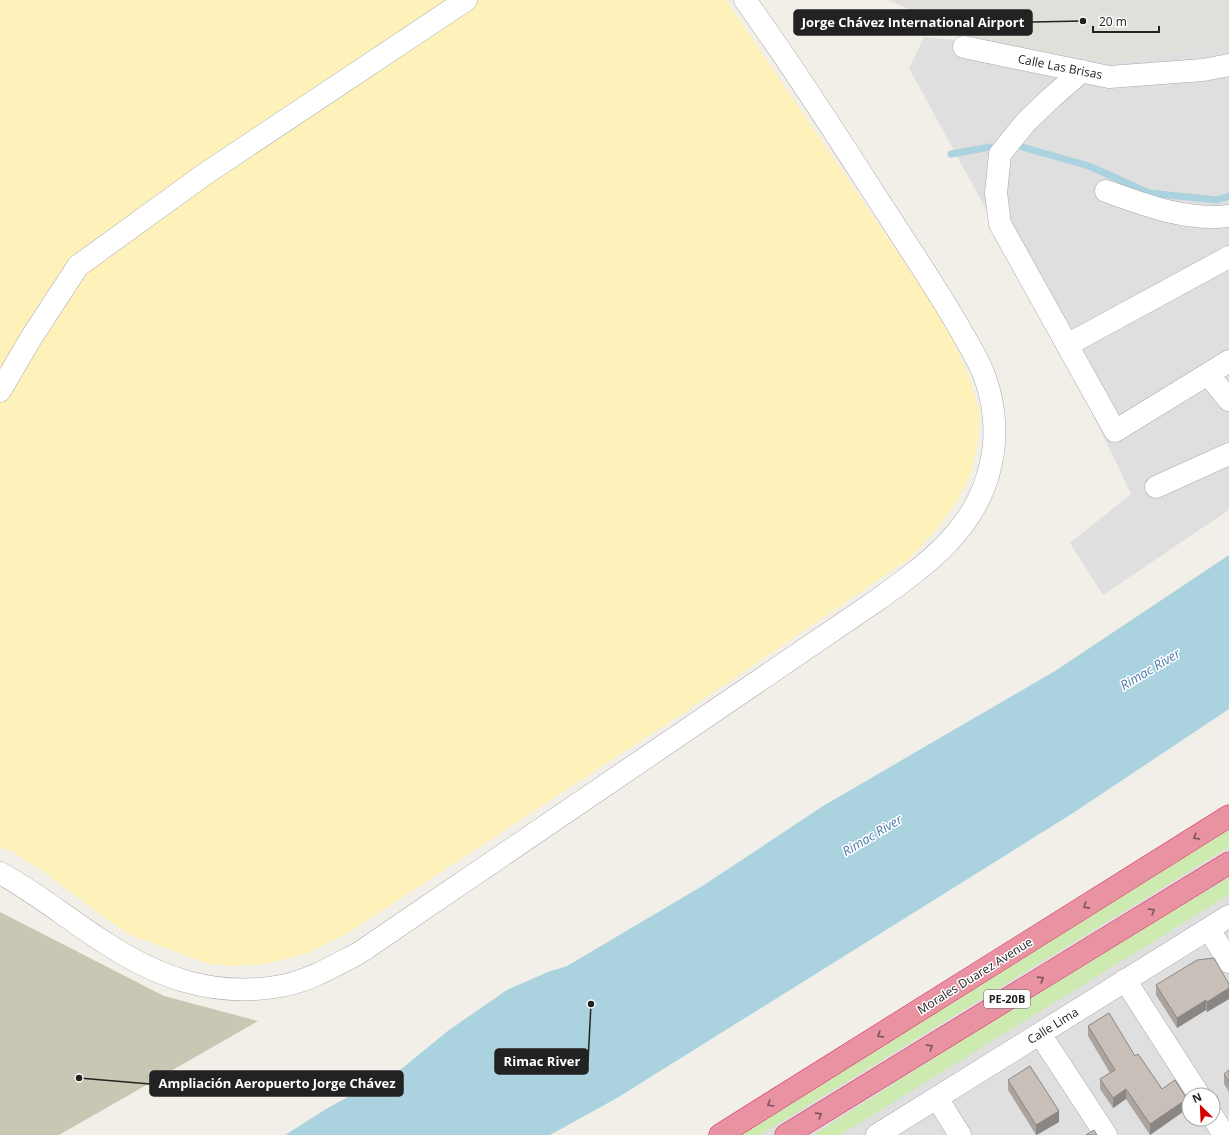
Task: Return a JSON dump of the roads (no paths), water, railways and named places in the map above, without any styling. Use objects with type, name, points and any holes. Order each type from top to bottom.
[{"type":"highway","name":"Morales Duarez Avenue","points":[[720,1135],[1229,816]]},
{"type":"highway","name":"PE-20B","points":[[786,1135],[1229,863]]},
{"type":"street","points":[[0,391],[31,338],[78,266],[205,174],[466,0]]},
{"type":"street","points":[[0,874],[104,942],[135,961],[161,974],[186,982],[219,988],[249,989],[282,986],[314,976],[359,953],[873,603],[922,567],[953,539],[978,501],[984,489],[992,462],[995,427],[990,393],[982,370],[950,311],[780,49],[745,0]]},
{"type":"street","name":"Calle Las Brisas","points":[[964,47],[1109,77],[1203,70],[1229,64]]},
{"type":"street","points":[[1082,71],[1026,122],[1000,154],[996,193],[1000,224],[1115,431],[1229,361]]},
{"type":"street","points":[[1106,191],[1179,214],[1201,217],[1229,216]]},
{"type":"street","points":[[1066,344],[1229,257]]},
{"type":"street","points":[[1208,374],[1229,400]]},
{"type":"street","points":[[1156,487],[1229,454]]},
{"type":"street","name":"Calle Lima","points":[[877,1135],[1229,916]]},
{"type":"street","points":[[1209,929],[1229,962]]},
{"type":"street","points":[[1125,980],[1194,1087]]},
{"type":"street","points":[[1040,1034],[1106,1135]]},
{"type":"street","points":[[938,1098],[960,1135]]},
{"type":"water","points":[[1229,555],[1229,709],[1073,813],[617,1098],[550,1135],[285,1135],[331,1106],[400,1070],[449,1030],[507,990],[548,972],[567,966],[704,885],[823,806],[1055,671]]},
{"type":"waterway","points":[[951,154],[990,147]]},
{"type":"waterway","points":[[1022,147],[1089,166],[1149,193],[1217,200],[1229,196]]},
{"type":"place","name":"Jorge Chávez International Airport","points":[[1083,21]]},
{"type":"place","name":"Rimac River","points":[[591,1004]]},
{"type":"place","name":"Ampliación Aeropuerto Jorge Chávez","points":[[79,1078]]}]
